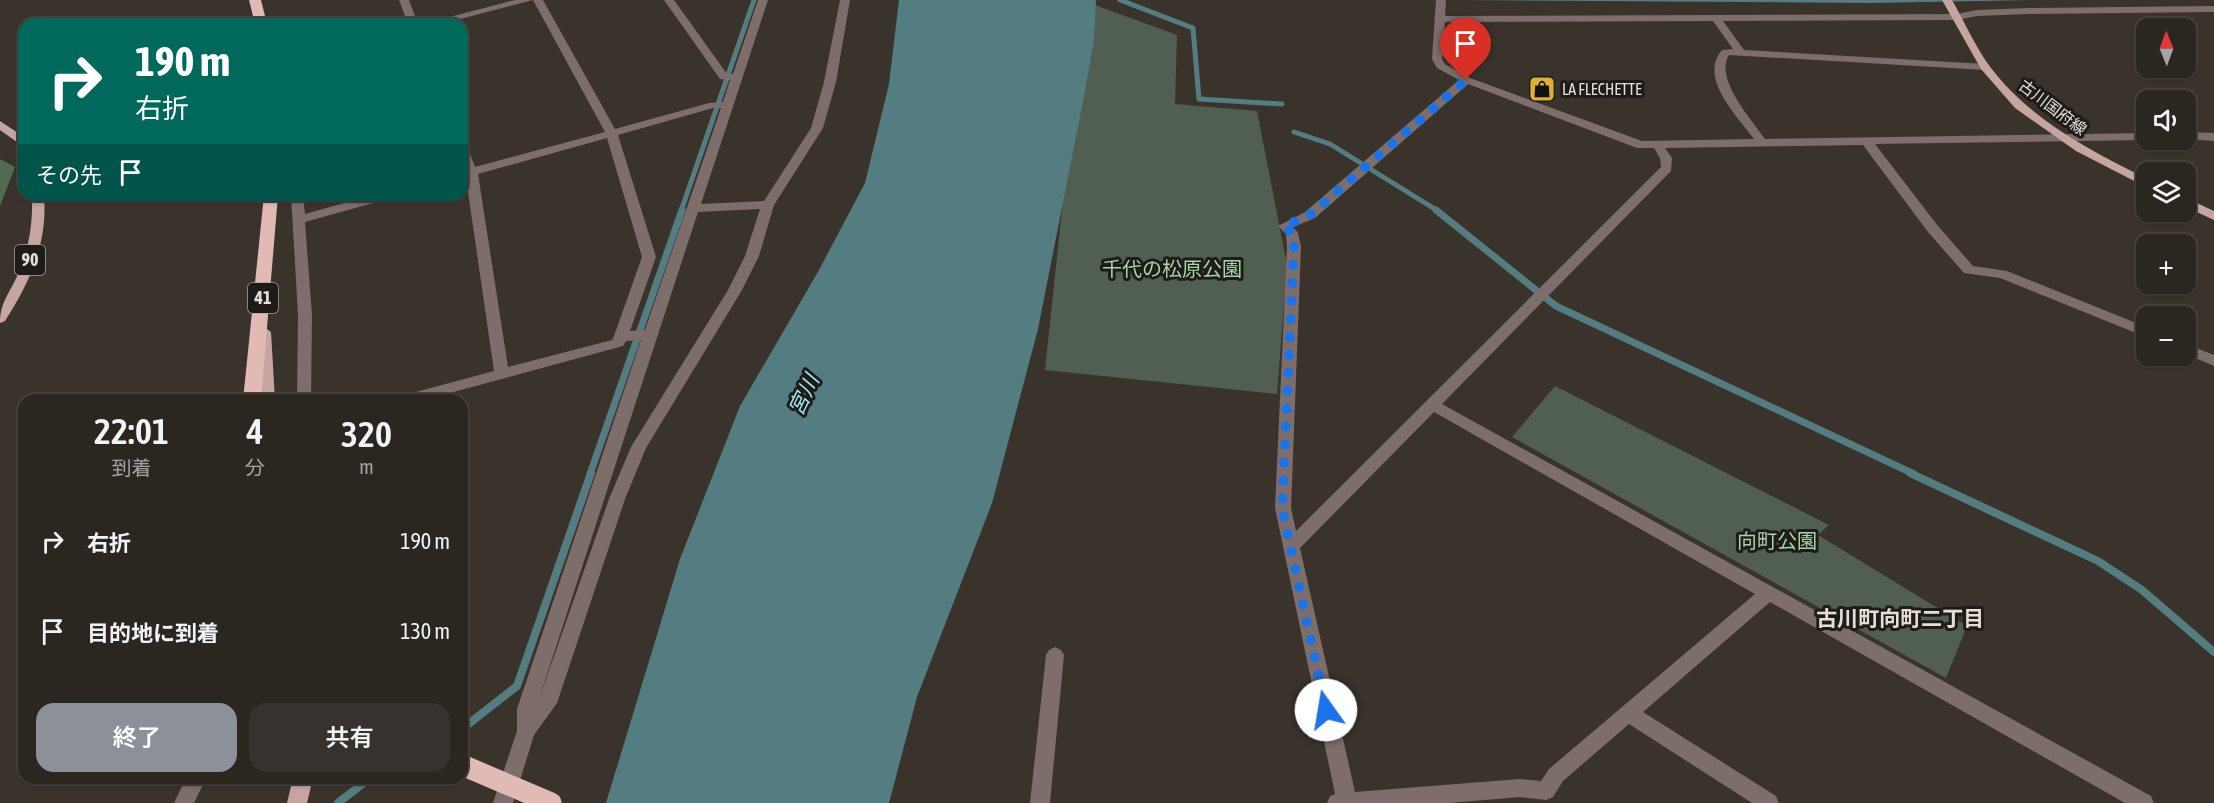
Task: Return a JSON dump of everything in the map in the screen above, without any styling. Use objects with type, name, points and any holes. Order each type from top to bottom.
[{"type":"highway","points":[[255,0],[260,18]]},
{"type":"highway","name":"41","points":[[253,394],[270,201]]},
{"type":"highway","points":[[468,768],[550,803]]},
{"type":"main road","name":"古川国府線","points":[[1947,0],[1985,67],[2006,93],[2059,136],[2136,178]]},
{"type":"main road","points":[[0,124],[18,138]]},
{"type":"main road","name":"90","points":[[0,318],[25,276],[37,238],[38,201]]},
{"type":"main road","points":[[2196,207],[2214,216]]},
{"type":"main road","points":[[262,302],[268,394]]},
{"type":"main road","points":[[297,803],[302,784]]},
{"type":"street","points":[[404,0],[411,18]]},
{"type":"street","points":[[453,18],[528,0]]},
{"type":"street","points":[[429,394],[618,343],[625,336],[649,256],[611,132],[538,0]]},
{"type":"street","points":[[669,0],[731,77]]},
{"type":"street","points":[[503,803],[526,731],[526,709],[647,335],[693,208],[721,105],[763,0]]},
{"type":"street","points":[[526,731],[548,703],[617,499],[639,447],[735,290],[752,256],[768,205],[820,118],[845,0]]},
{"type":"street","points":[[1441,0],[1437,59],[1441,66],[1466,80],[1631,142],[1658,146],[2136,136]]},
{"type":"street","points":[[1441,17],[1716,18],[2214,9]]},
{"type":"street","points":[[1716,18],[1741,53]]},
{"type":"street","points":[[1762,143],[1727,93],[1720,78],[1721,57],[1726,52],[1985,67]]},
{"type":"street","points":[[1466,80],[1310,215],[1284,226],[1292,233],[1294,247],[1282,508],[1342,802],[1402,801],[1520,788],[1550,797],[1556,775],[1768,593]]},
{"type":"street","points":[[468,172],[611,132],[721,105]]},
{"type":"street","points":[[2196,136],[2214,136]]},
{"type":"street","points":[[1866,141],[1933,229],[1969,270],[2002,274],[2136,328]]},
{"type":"street","points":[[1290,548],[1667,168],[1666,158],[1658,146]]},
{"type":"street","points":[[468,184],[502,375]]},
{"type":"street","points":[[297,201],[305,315],[304,394]]},
{"type":"street","points":[[297,220],[365,201]]},
{"type":"street","points":[[693,208],[768,205]]},
{"type":"street","points":[[625,336],[647,335]]},
{"type":"street","points":[[2196,353],[2214,361]]},
{"type":"street","points":[[1433,405],[2144,803]]},
{"type":"street","points":[[1040,803],[1055,656]]},
{"type":"street","points":[[1628,713],[1769,803]]},
{"type":"street","points":[[184,803],[193,784]]},
{"type":"green space","name":"千代の松原公園","points":[[1084,1],[1177,35],[1175,104],[1257,111],[1287,265],[1277,394],[1045,370]]},
{"type":"green space","points":[[0,159],[15,167],[0,206]]},
{"type":"green space","name":"向町公園","points":[[1555,386],[1829,525],[1818,535],[1967,626],[1946,678],[1512,437]]},
{"type":"water","name":"宮川","points":[[899,0],[1096,0],[1094,39],[1085,91],[1038,329],[992,503],[917,697],[889,803],[606,803],[680,559],[740,406],[819,270],[865,183],[889,84]]},
{"type":"water","points":[[1463,0],[2033,0],[1872,3]]},
{"type":"waterway","points":[[681,211],[754,0]]},
{"type":"waterway","points":[[1120,0],[1193,28],[1199,99],[1282,104]]},
{"type":"waterway","points":[[1294,132],[1330,144],[1438,211]]},
{"type":"waterway","points":[[590,474],[682,210]]},
{"type":"waterway","points":[[1436,210],[1556,306],[1914,474]]},
{"type":"waterway","points":[[468,724],[517,686],[591,473]]},
{"type":"waterway","points":[[1910,473],[2098,561],[2142,590],[2214,652]]},
{"type":"waterway","points":[[338,803],[362,784]]},
{"type":"place","name":"LA FLECHETTE","points":[[1542,89]]},
{"type":"district","name":"古川町向町二丁目","points":[[1900,619]]},
{"type":"route","points":[[1326,710],[1282,508],[1294,247],[1292,233],[1284,226],[1310,215],[1466,80]]}]
